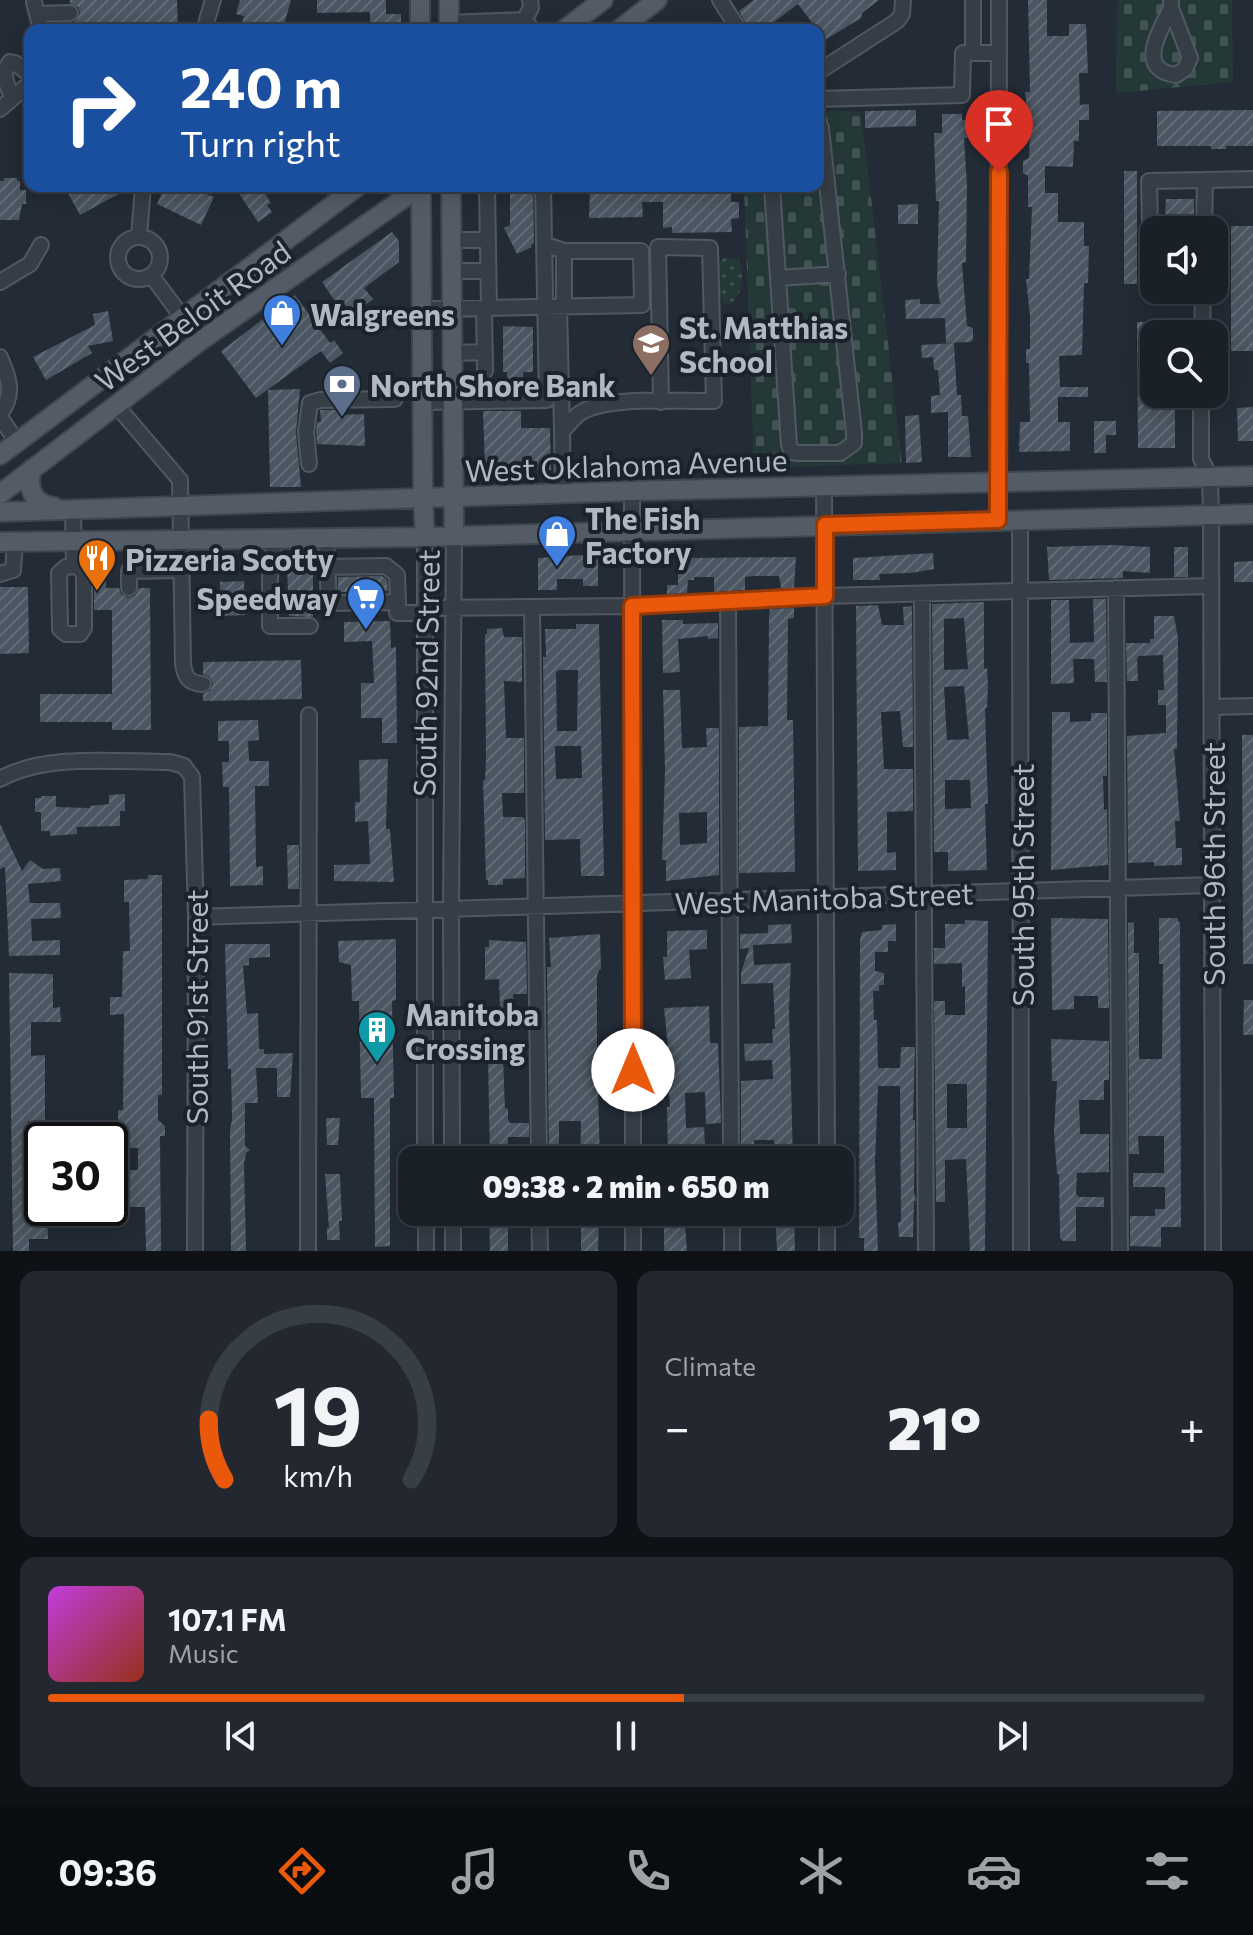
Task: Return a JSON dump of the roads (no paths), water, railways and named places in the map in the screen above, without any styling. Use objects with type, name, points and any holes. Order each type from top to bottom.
[{"type":"main road","points":[[420,0],[420,24]]},
{"type":"main road","points":[[449,0],[449,24]]},
{"type":"main road","points":[[572,24],[603,0]]},
{"type":"main road","points":[[627,24],[657,0]]},
{"type":"main road","name":"West Beloit Road","points":[[0,494],[200,341],[412,192]]},
{"type":"main road","name":"South 92nd Street","points":[[421,192],[425,537]]},
{"type":"main road","name":"South 92nd Street","points":[[451,192],[454,536]]},
{"type":"main road","name":"West Beloit Road","points":[[0,455],[271,252],[336,194]]},
{"type":"main road","points":[[32,469],[29,482],[37,501],[73,510]]},
{"type":"main road","name":"West Oklahoma Avenue","points":[[0,512],[632,491],[1253,476]]},
{"type":"main road","points":[[7,542],[425,537],[1253,514]]},
{"type":"street","points":[[206,24],[213,0]]},
{"type":"street","points":[[527,24],[530,0]]},
{"type":"street","points":[[720,0],[735,24]]},
{"type":"street","points":[[824,68],[897,21],[902,14],[903,0]]},
{"type":"street","points":[[973,0],[973,53]]},
{"type":"street","points":[[998,520],[999,0]]},
{"type":"street","points":[[36,8],[70,13]]},
{"type":"street","points":[[824,99],[962,95],[963,53],[999,53]]},
{"type":"street","points":[[12,97],[4,77],[5,68],[10,62],[24,70]]},
{"type":"street","points":[[0,109],[24,88]]},
{"type":"street","points":[[772,192],[789,445],[792,452],[798,453],[840,453],[854,443],[854,433],[824,154]]},
{"type":"street","points":[[1150,216],[1149,181],[1253,179]]},
{"type":"street","points":[[1204,216],[1205,180]]},
{"type":"street","points":[[139,236],[143,192]]},
{"type":"street","points":[[485,371],[487,192]]},
{"type":"street","points":[[543,192],[544,244],[556,306],[563,493]]},
{"type":"street","points":[[139,236],[151,240],[159,251],[159,264],[151,275],[131,277],[124,273],[118,253],[125,241],[139,236]]},
{"type":"street","points":[[451,240],[488,240]]},
{"type":"street","points":[[422,309],[642,305],[641,251],[564,251],[544,244]]},
{"type":"street","points":[[0,282],[30,264],[41,245]]},
{"type":"street","points":[[562,431],[581,413],[608,403],[661,402],[714,401],[710,248],[658,247],[661,402]]},
{"type":"street","points":[[422,402],[547,400],[564,251]]},
{"type":"street","points":[[271,252],[290,278]]},
{"type":"street","points":[[451,271],[488,271]]},
{"type":"street","points":[[778,278],[838,274]]},
{"type":"street","points":[[151,275],[200,341]]},
{"type":"street","points":[[452,353],[485,352]]},
{"type":"street","points":[[0,357],[9,377],[9,402],[0,415],[17,442]]},
{"type":"street","points":[[309,464],[306,432],[310,403],[320,400],[395,399]]},
{"type":"street","points":[[116,405],[180,480],[184,675],[194,684],[203,684]]},
{"type":"street","name":"South 96th Street","points":[[1201,408],[1201,459],[1210,477],[1211,515],[1213,1251]]},
{"type":"street","points":[[824,486],[827,1146]]},
{"type":"street","points":[[632,491],[633,1146]]},
{"type":"street","points":[[73,510],[74,566]]},
{"type":"street","name":"South 95th Street","points":[[1020,520],[1021,1251]]},
{"type":"street","name":"South 92nd Street","points":[[452,1146],[454,536]]},
{"type":"street","name":"South 92nd Street","points":[[425,537],[425,1146]]},
{"type":"street","points":[[326,538],[329,603],[398,602]]},
{"type":"street","points":[[275,539],[270,577],[270,626],[310,626]]},
{"type":"street","points":[[0,574],[13,570],[7,542]]},
{"type":"street","points":[[327,567],[386,566],[397,575],[397,613],[454,608],[632,606],[825,596],[1211,586]]},
{"type":"street","points":[[129,588],[129,571],[181,570]]},
{"type":"street","points":[[1116,588],[1120,1251]]},
{"type":"street","points":[[922,595],[926,1251]]},
{"type":"street","points":[[728,601],[731,1146]]},
{"type":"street","points":[[532,607],[539,1146]]},
{"type":"street","points":[[1212,707],[1253,706]]},
{"type":"street","points":[[308,1251],[309,715]]},
{"type":"street","name":"South 91st Street","points":[[0,779],[20,768],[56,762],[170,762],[184,766],[192,777],[196,917],[195,1251]]},
{"type":"street","name":"West Manitoba Street","points":[[196,917],[1212,885]]},
{"type":"street","points":[[426,1226],[426,1251]]},
{"type":"street","points":[[453,1226],[453,1251]]},
{"type":"street","points":[[539,1226],[540,1251]]},
{"type":"street","points":[[633,1226],[633,1251]]},
{"type":"street","points":[[732,1226],[732,1251]]},
{"type":"street","points":[[827,1226],[827,1251]]},
{"type":"place","name":"Walgreens","points":[[282,347]]},
{"type":"place","name":"St. Matthias School","points":[[651,377]]},
{"type":"place","name":"North Shore Bank","points":[[342,418]]},
{"type":"place","name":"The Fish Factory","points":[[557,568]]},
{"type":"place","name":"Pizzeria Scotty","points":[[97,592]]},
{"type":"place","name":"Speedway","points":[[366,631]]},
{"type":"place","name":"Manitoba Crossing","points":[[377,1064]]}]
